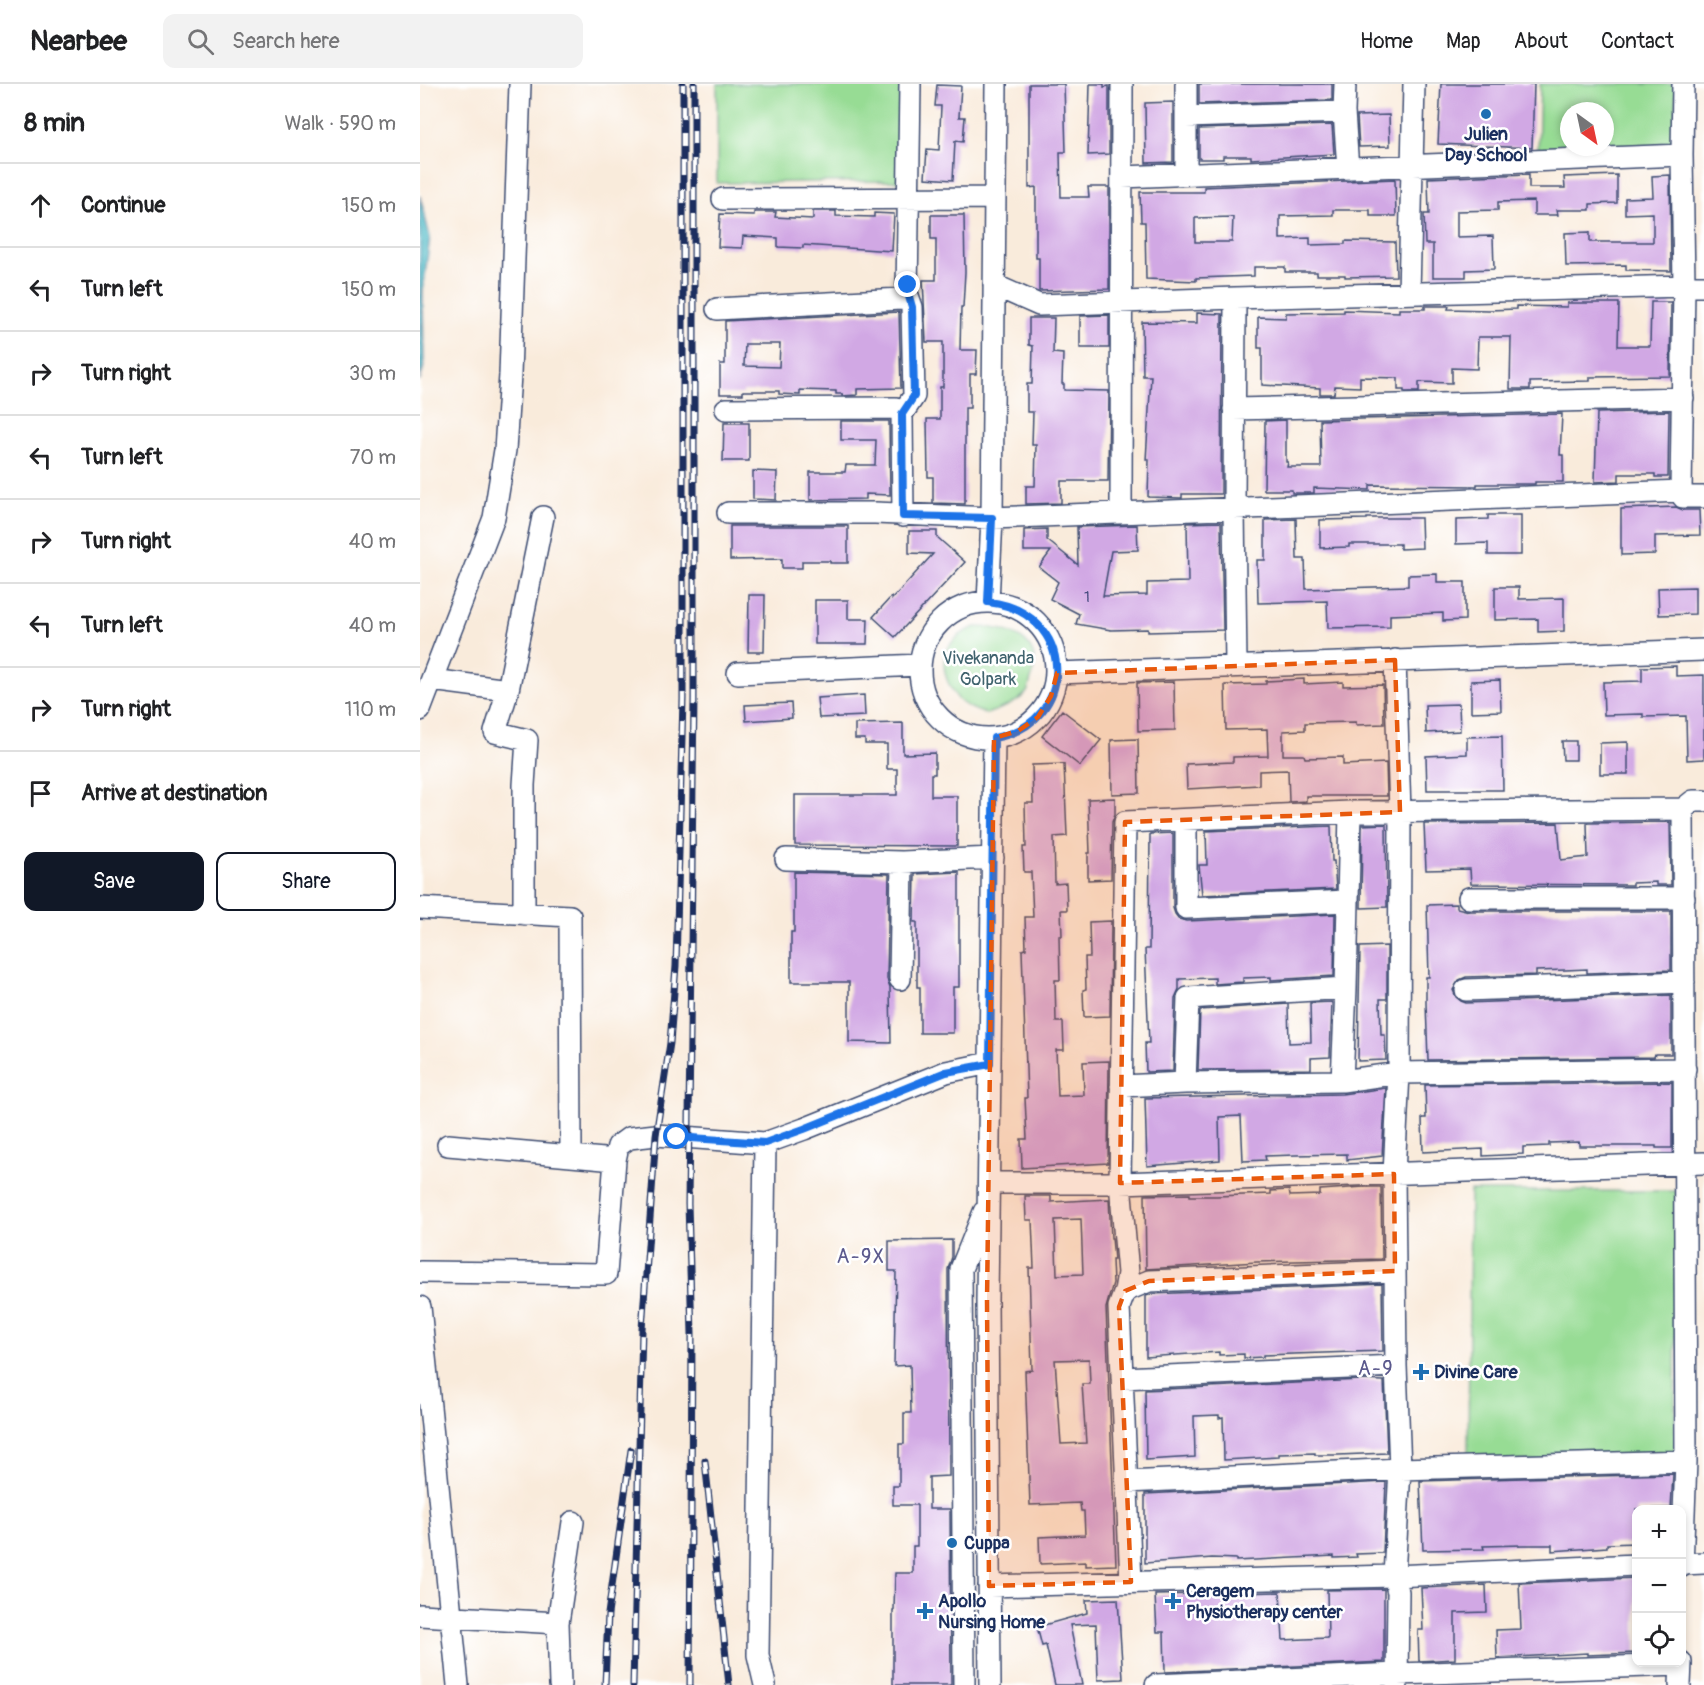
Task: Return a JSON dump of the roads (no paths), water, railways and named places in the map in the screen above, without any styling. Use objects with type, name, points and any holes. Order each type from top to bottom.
[{"type":"street","points":[[420,711],[494,518],[505,450],[510,375],[520,84]]},
{"type":"street","points":[[903,516],[902,414],[914,396],[912,307],[908,293],[910,84]]},
{"type":"street","points":[[988,602],[992,518],[996,84]]},
{"type":"street","points":[[1121,513],[1122,84]]},
{"type":"street","points":[[1186,84],[1186,174]]},
{"type":"street","points":[[1345,84],[1344,112],[1348,169]]},
{"type":"street","points":[[1409,293],[1414,84]]},
{"type":"street","points":[[1683,84],[1682,155],[1694,286],[1683,398],[1682,491],[1683,497],[1704,497]]},
{"type":"street","points":[[1186,117],[1344,112]]},
{"type":"street","points":[[1122,177],[1682,155]]},
{"type":"street","points":[[723,199],[995,198]]},
{"type":"street","points":[[994,285],[1038,305],[1694,286]]},
{"type":"street","points":[[717,309],[901,299],[908,293]]},
{"type":"street","points":[[1234,298],[1236,666]]},
{"type":"street","points":[[1234,409],[1683,398]]},
{"type":"street","points":[[726,410],[896,408],[902,414]]},
{"type":"street","points":[[728,513],[875,513],[903,516],[992,518],[1682,491]]},
{"type":"street","points":[[524,914],[524,785],[527,740],[495,732],[508,690],[543,517]]},
{"type":"street","points":[[988,602],[1015,607],[1037,623],[1052,646],[1057,673],[1051,696],[1038,717],[1018,731],[994,738],[968,735],[945,723],[932,708],[923,691],[920,665],[927,641],[942,620],[963,607],[988,602]]},
{"type":"street","points":[[1057,673],[1704,650]]},
{"type":"street","points":[[1395,660],[1400,812],[1399,1072],[1394,1174],[1396,1366],[1400,1470],[1394,1576],[1398,1592],[1397,1680]]},
{"type":"street","points":[[738,673],[920,665]]},
{"type":"street","points":[[432,680],[508,690]]},
{"type":"street","points":[[990,1685],[987,1301],[994,738]]},
{"type":"street","points":[[1131,1582],[1119,1307],[1128,1273],[1120,1183],[1125,822],[1350,812],[1683,809],[1693,801],[1704,801]]},
{"type":"street","points":[[1682,1559],[1695,1164],[1685,1069],[1683,809]]},
{"type":"street","points":[[1342,1081],[1350,812]]},
{"type":"street","points":[[1186,820],[1186,908],[1348,902]]},
{"type":"street","points":[[786,859],[902,862],[993,858]]},
{"type":"street","points":[[900,979],[902,862]]},
{"type":"street","points":[[1468,898],[1684,898]]},
{"type":"street","points":[[420,908],[570,916],[571,1156]]},
{"type":"street","points":[[1467,990],[1684,982]]},
{"type":"street","points":[[1185,1083],[1188,998],[1346,988]]},
{"type":"street","points":[[420,1272],[606,1274],[615,1160],[618,1146],[629,1137],[656,1135],[765,1143],[946,1072],[990,1064]]},
{"type":"street","points":[[1121,1086],[1342,1081],[1399,1072],[1685,1069]]},
{"type":"street","points":[[765,1143],[758,1655],[765,1685]]},
{"type":"street","points":[[448,1145],[615,1160]]},
{"type":"street","points":[[989,1192],[1120,1183],[1695,1164]]},
{"type":"street","points":[[964,1685],[961,1269],[989,1192]]},
{"type":"street","points":[[1125,1291],[1149,1281],[1395,1271]]},
{"type":"street","points":[[420,1307],[458,1685]]},
{"type":"street","points":[[1122,1377],[1396,1366]]},
{"type":"street","points":[[1126,1482],[1686,1461]]},
{"type":"street","points":[[560,1685],[558,1623],[573,1522]]},
{"type":"street","points":[[1686,1565],[1704,1563]]},
{"type":"street","points":[[989,1586],[1394,1576],[1632,1565]]},
{"type":"street","points":[[420,1615],[558,1623]]},
{"type":"street","points":[[990,1652],[1005,1685]]},
{"type":"street","points":[[1156,1685],[1681,1671]]},
{"type":"water","points":[[420,196],[430,237],[423,291],[424,366],[420,381]]},
{"type":"railway","points":[[633,1685],[642,1329],[656,1135],[670,1043],[676,966],[683,699],[683,84]]},
{"type":"railway","points":[[690,1685],[692,1334],[688,1204],[694,698],[694,84]]},
{"type":"railway","points":[[605,1685],[608,1614],[631,1450]]},
{"type":"railway","points":[[705,1461],[729,1685]]},
{"type":"place","name":"Julien Day School","points":[[1486,114]]},
{"type":"place","name":"Divine Care","points":[[1421,1372]]},
{"type":"place","name":"Cuppa","points":[[952,1543]]},
{"type":"place","name":"Ceragem Physiotherapy center","points":[[1173,1601]]},
{"type":"place","name":"Apollo Nursing Home","points":[[925,1611]]},
{"type":"district","name":"A-9X","points":[[861,1256]]},
{"type":"district","name":"A-9","points":[[1376,1368]]},
{"type":"park label","name":"Vivekananda Golpark","points":[[988,668]]}]
